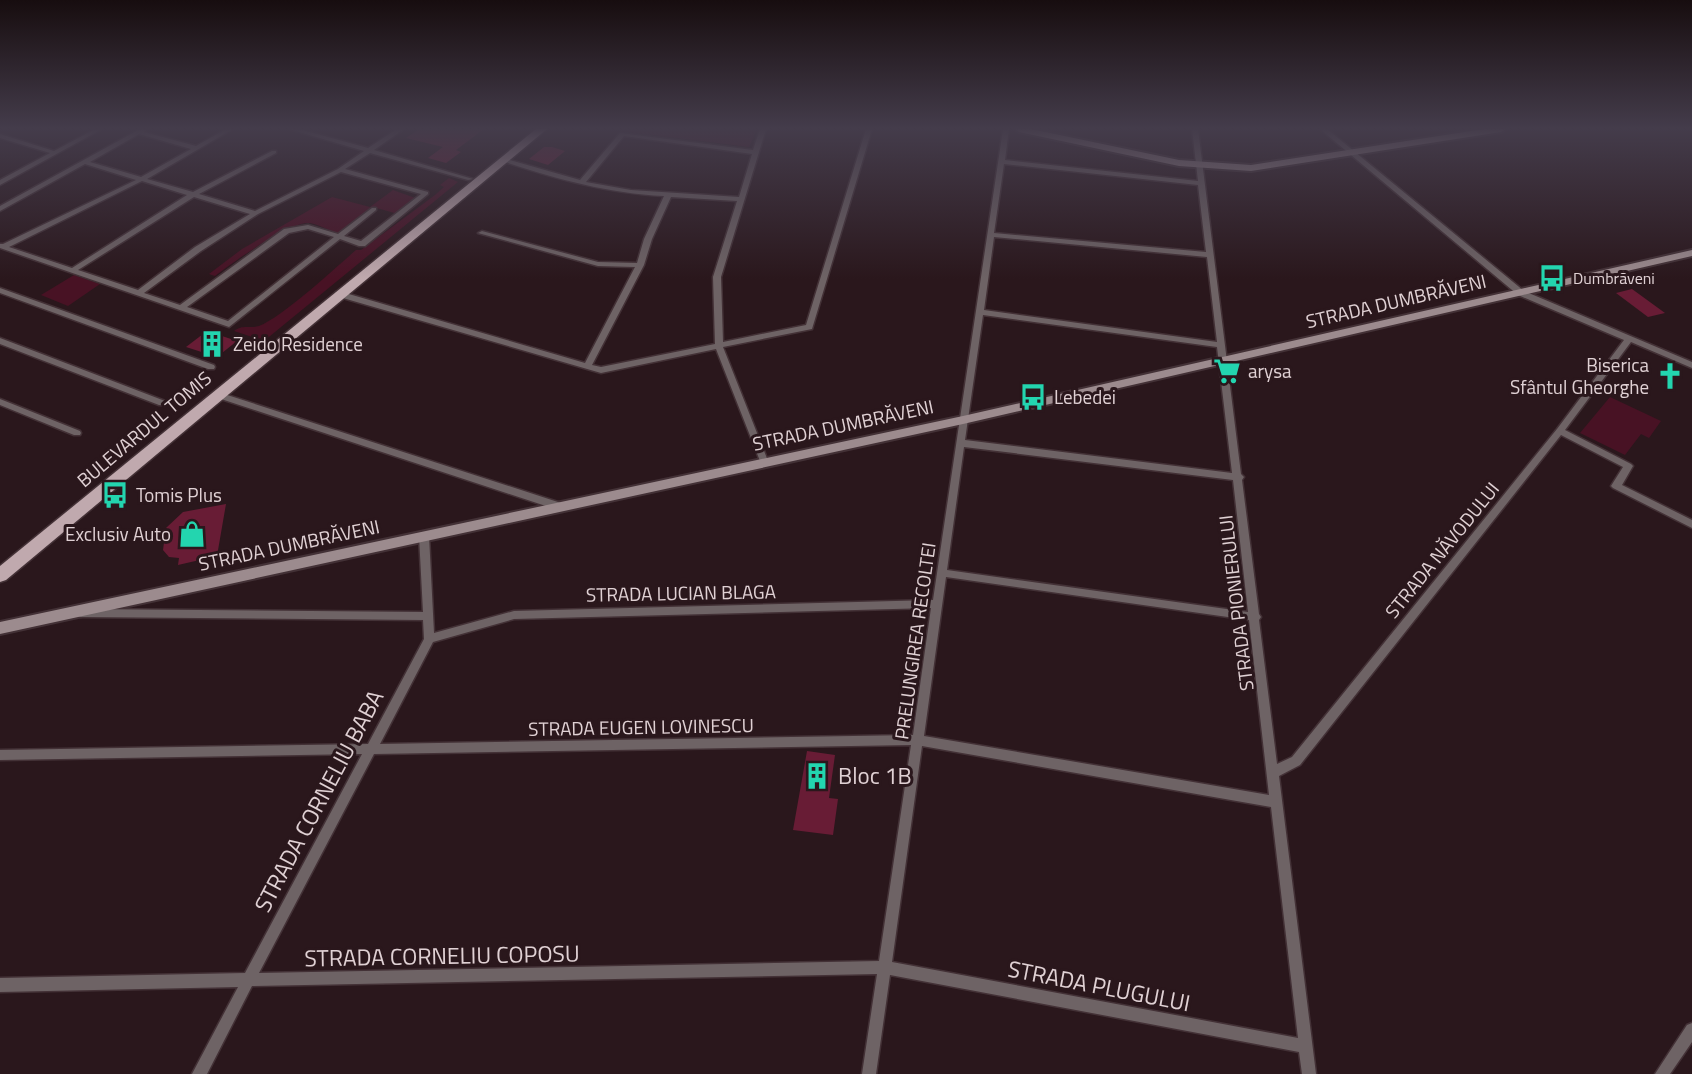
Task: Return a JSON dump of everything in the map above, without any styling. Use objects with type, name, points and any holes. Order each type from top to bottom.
[{"type":"main road","name":"BULEVARDUL TOMIS","points":[[0,561],[470,179]]},
{"type":"main road","name":"BULEVARDUL TOMIS","points":[[0,575],[480,179]]},
{"type":"street","points":[[0,209],[57,179]]},
{"type":"street","points":[[142,179],[256,213]]},
{"type":"street","points":[[2,247],[142,179]]},
{"type":"street","points":[[72,271],[223,179]]},
{"type":"street","points":[[139,293],[198,249],[256,213],[322,179]]},
{"type":"street","points":[[180,308],[287,231],[302,226],[362,244],[426,193],[374,179]]},
{"type":"street","points":[[572,179],[611,190],[740,199]]},
{"type":"street","points":[[746,179],[718,277],[719,347],[764,461]]},
{"type":"street","points":[[339,294],[601,370],[809,327],[854,179]]},
{"type":"street","name":"PRELUNGIREA RECOLTEI","points":[[869,1074],[998,179]]},
{"type":"street","points":[[1164,179],[1201,183]]},
{"type":"street","name":"STRADA PIONIERULUI","points":[[1201,179],[1256,617],[1309,1074]]},
{"type":"street","points":[[1384,179],[1521,293],[1692,365]]},
{"type":"street","points":[[587,367],[640,265],[648,239],[668,196]]},
{"type":"street","points":[[2,247],[229,324],[374,209]]},
{"type":"street","points":[[482,233],[598,264],[640,265]]},
{"type":"street","points":[[990,234],[1210,255]]},
{"type":"street","name":"STRADA DUMBRĂVENI","points":[[0,628],[963,420],[1692,253]]},
{"type":"street","points":[[0,290],[211,367]]},
{"type":"street","points":[[979,312],[1220,345]]},
{"type":"street","name":"STRADA NĂVODULUI","points":[[1274,772],[1296,761],[1560,431],[1629,339]]},
{"type":"street","points":[[0,341],[162,403]]},
{"type":"street","points":[[218,395],[558,506]]},
{"type":"street","points":[[0,402],[77,433]]},
{"type":"street","points":[[1560,431],[1628,466],[1616,486],[1692,524]]},
{"type":"street","points":[[962,443],[1239,477]]},
{"type":"street","points":[[425,536],[429,639]]},
{"type":"street","points":[[943,573],[1256,617]]},
{"type":"street","name":"STRADA LUCIAN BLAGA","points":[[429,639],[514,615],[938,604]]},
{"type":"street","points":[[66,613],[428,616]]},
{"type":"street","name":"STRADA CORNELIU BABA","points":[[200,1074],[429,639]]},
{"type":"street","name":"STRADA EUGEN LOVINESCU","points":[[0,755],[918,740],[1277,802]]},
{"type":"street","name":"STRADA CORNELIU COPOSU","points":[[0,985],[884,967]]},
{"type":"street","name":"STRADA PLUGULUI","points":[[884,967],[1306,1046]]},
{"type":"street","points":[[1662,1074],[1692,1030]]},
{"type":"shaded area","points":[[448,179],[458,182],[264,341],[234,331],[259,326],[282,313],[356,250],[361,250],[435,195],[444,187],[440,185]]},
{"type":"shaded area","points":[[393,190],[418,199],[398,214],[373,207],[338,234],[314,224],[296,226],[259,245],[215,276],[209,274],[242,249],[332,197],[370,207]]},
{"type":"shaded area","points":[[74,275],[100,284],[68,306],[41,295]]},
{"type":"shaded area","points":[[1610,397],[1661,421],[1649,438],[1641,434],[1625,455],[1580,433]]},
{"type":"building","points":[[1632,289],[1665,313],[1648,317],[1616,293]]},
{"type":"building","name":"Zeido Residence","points":[[207,331],[237,341],[217,357],[186,347]]},
{"type":"building","name":"Exclusiv Auto","points":[[226,504],[217,556],[178,565],[179,558],[169,557],[163,550],[166,528],[183,512]]},
{"type":"building","name":"Bloc 1B","points":[[807,751],[835,755],[829,798],[838,799],[833,835],[793,830]]},
{"type":"place","name":"Dumbrăveni","points":[[1552,278]]},
{"type":"place","name":"Zeido Residence","points":[[212,344]]},
{"type":"place","name":"arysa","points":[[1227,371]]},
{"type":"place","name":"Biserica Sfântul Gheorghe","points":[[1670,376]]},
{"type":"place","name":"Lebedei","points":[[1033,397]]},
{"type":"place","name":"Tomis Plus","points":[[115,495]]},
{"type":"place","name":"Exclusiv Auto","points":[[192,534]]},
{"type":"place","name":"Bloc 1B","points":[[817,776]]}]
